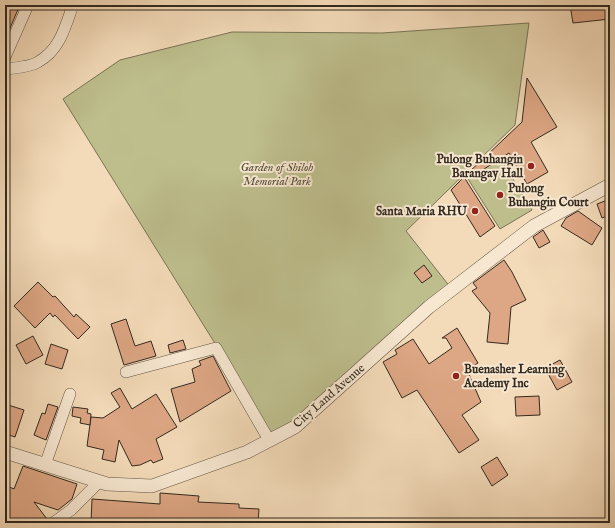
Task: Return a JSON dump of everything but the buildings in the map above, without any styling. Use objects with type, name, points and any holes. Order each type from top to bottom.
[{"type":"street","points":[[5,57],[28,5]]},
{"type":"street","points":[[5,69],[38,63],[48,54],[60,42],[73,5]]},
{"type":"street","name":"City Land Avenue","points":[[5,452],[107,484],[152,486],[247,452],[295,427],[429,307],[458,283],[534,226],[610,185]]},
{"type":"street","points":[[126,372],[216,348],[269,440]]},
{"type":"street","points":[[45,465],[70,394]]},
{"type":"street","points":[[53,523],[76,505],[99,482]]},
{"type":"green space","name":"Garden of Shiloh Memorial Park","points":[[529,23],[515,125],[406,231],[451,288],[269,440],[239,382],[63,99],[120,60],[232,32],[382,33]]},
{"type":"green space","name":"Pulong Buhangin Court","points":[[500,158],[532,210],[500,229],[468,179]]},
{"type":"place","name":"Pulong Buhangin Barangay Hall","points":[[531,166]]},
{"type":"place","name":"Pulong Buhangin Court","points":[[500,195]]},
{"type":"place","name":"Santa Maria RHU","points":[[475,211]]},
{"type":"place","name":"Buenasher Learning Academy Inc","points":[[456,376]]}]
